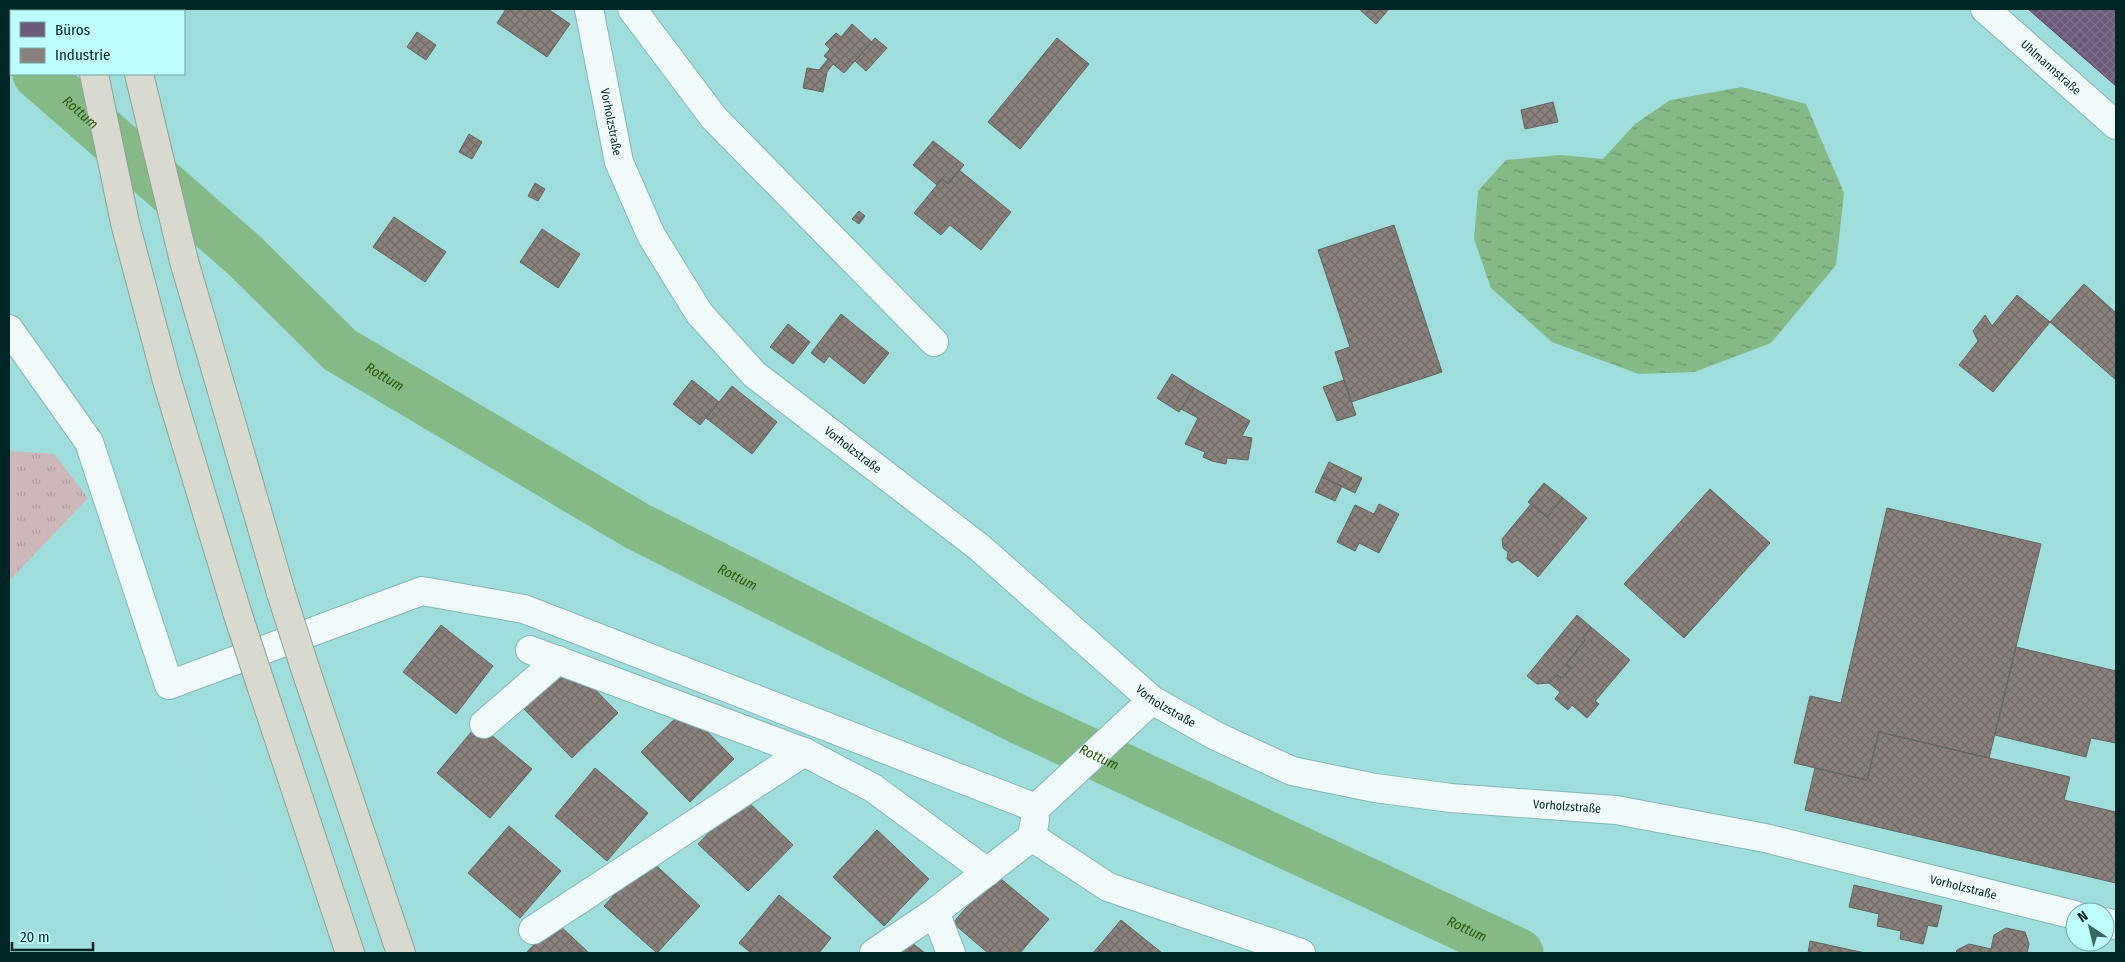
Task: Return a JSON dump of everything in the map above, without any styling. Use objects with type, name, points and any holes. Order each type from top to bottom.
[{"type":"highway","points":[[94,75],[125,223],[167,381],[237,612],[350,953]]},
{"type":"highway","points":[[139,75],[184,261],[281,593],[304,668],[401,953]]},
{"type":"street","name":"Vorholzstraße","points":[[589,9],[619,162],[651,234],[699,313],[754,374],[979,547],[1152,700],[1216,736],[1292,771],[1375,788],[1442,797],[1616,810],[1765,838],[2065,913]]},
{"type":"street","points":[[632,9],[714,118],[934,342]]},
{"type":"street","name":"Uhlmannstraße","points":[[1985,9],[2116,125]]},
{"type":"street","points":[[9,329],[89,442],[169,685],[422,591],[524,609],[1036,808]]},
{"type":"street","points":[[530,650],[804,752],[873,788],[987,872]]},
{"type":"street","points":[[484,724],[558,660]]},
{"type":"street","points":[[874,953],[935,912],[1032,837],[1036,808],[1152,700]]},
{"type":"street","points":[[533,930],[804,752]]},
{"type":"street","points":[[1032,837],[1108,887],[1301,953]]},
{"type":"street","points":[[935,912],[951,953]]},
{"type":"path","points":[[169,685],[238,884],[259,953]]},
{"type":"green space","points":[[9,451],[54,454],[88,498],[9,581]]},
{"type":"water","points":[[1742,87],[1806,104],[1844,193],[1836,265],[1771,343],[1694,372],[1639,374],[1552,342],[1491,288],[1474,239],[1478,191],[1506,160],[1561,155],[1603,159],[1635,124],[1670,100]]},
{"type":"building: Büros","points":[[2028,9],[2116,9],[2116,86]]},
{"type":"building: Industrie","points":[[506,9],[548,9],[570,24],[547,57],[497,23]]},
{"type":"building: Industrie","points":[[1359,9],[1389,9],[1376,24]]},
{"type":"building: Industrie","points":[[852,24],[872,42],[844,73],[833,64],[827,72],[823,92],[803,88],[807,68],[819,70],[828,59],[824,56],[830,49],[825,44],[836,33],[841,37]]},
{"type":"building: Industrie","points":[[417,32],[436,45],[426,60],[407,47]]},
{"type":"building: Industrie","points":[[875,38],[887,48],[866,71],[855,61]]},
{"type":"building: Industrie","points":[[1057,38],[1089,64],[1020,149],[988,122]]},
{"type":"building: Industrie","points":[[1553,102],[1558,122],[1525,129],[1521,110]]},
{"type":"building: Industrie","points":[[469,134],[482,142],[472,159],[459,152]]},
{"type":"building: Industrie","points":[[933,141],[964,165],[948,184],[942,179],[937,185],[913,165]]},
{"type":"building: Industrie","points":[[959,170],[1011,212],[981,250],[950,225],[941,235],[914,213],[942,179],[948,184]]},
{"type":"building: Industrie","points":[[535,183],[545,189],[538,201],[528,196]]},
{"type":"building: Industrie","points":[[859,211],[865,216],[859,224],[852,219]]},
{"type":"building: Industrie","points":[[394,217],[446,252],[425,282],[373,247]]},
{"type":"building: Industrie","points":[[1394,225],[1442,372],[1351,402],[1335,352],[1350,347],[1318,250]]},
{"type":"building: Industrie","points":[[542,229],[580,254],[558,288],[520,262]]},
{"type":"building: Industrie","points":[[2084,284],[2116,313],[2116,380],[2050,322]]},
{"type":"building: Industrie","points":[[2017,295],[2050,322],[1993,392],[1959,365],[1978,341],[1973,331],[1985,315],[1992,326]]},
{"type":"building: Industrie","points":[[841,314],[889,353],[864,384],[829,356],[824,363],[811,353]]},
{"type":"building: Industrie","points":[[788,324],[810,342],[793,364],[770,347]]},
{"type":"building: Industrie","points":[[1172,374],[1194,388],[1179,412],[1157,398]]},
{"type":"building: Industrie","points":[[692,380],[719,402],[700,425],[673,404]]},
{"type":"building: Industrie","points":[[1344,380],[1356,415],[1337,421],[1323,387]]},
{"type":"building: Industrie","points":[[732,386],[777,422],[752,454],[706,418]]},
{"type":"building: Industrie","points":[[1194,388],[1250,421],[1242,436],[1252,438],[1248,460],[1227,458],[1226,464],[1212,461],[1203,457],[1205,452],[1185,444],[1198,418],[1181,409]]},
{"type":"building: Industrie","points":[[1329,462],[1362,478],[1355,493],[1322,477]]},
{"type":"building: Industrie","points":[[1322,477],[1342,486],[1335,501],[1315,492]]},
{"type":"building: Industrie","points":[[1544,483],[1563,498],[1547,517],[1528,502]]},
{"type":"building: Industrie","points":[[1710,489],[1770,543],[1684,638],[1624,584]]},
{"type":"building: Industrie","points":[[1563,498],[1587,518],[1538,577],[1518,560],[1512,563],[1507,559],[1508,552],[1503,548],[1502,539],[1531,504],[1547,517]]},
{"type":"building: Industrie","points":[[1379,504],[1399,514],[1379,553],[1359,543],[1355,551],[1337,542],[1355,505],[1374,514]]},
{"type":"building: Industrie","points":[[1887,508],[2041,544],[1989,758],[1879,732],[1867,780],[1794,763],[1810,696],[1841,703]]},
{"type":"building: Industrie","points":[[1577,615],[1591,627],[1583,637],[1585,640],[1566,664],[1571,668],[1562,678],[1557,675],[1549,683],[1537,684],[1527,676]]},
{"type":"building: Industrie","points":[[441,625],[493,666],[456,714],[403,672]]},
{"type":"building: Industrie","points":[[1591,627],[1630,660],[1595,701],[1599,704],[1587,718],[1572,705],[1568,710],[1555,699],[1560,692],[1549,683],[1557,675],[1562,678],[1571,668],[1566,664],[1585,640],[1583,637]]},
{"type":"building: Industrie","points":[[2016,647],[2116,671],[2116,743],[2091,738],[2086,757],[1995,735]]},
{"type":"building: Industrie","points":[[569,663],[618,713],[572,758],[523,708]]},
{"type":"building: Industrie","points":[[685,709],[734,759],[690,802],[641,752]]},
{"type":"building: Industrie","points":[[478,724],[532,769],[490,818],[437,773]]},
{"type":"building: Industrie","points":[[1879,732],[2070,777],[2064,800],[2116,812],[2116,883],[1805,810],[1815,768],[1867,780]]},
{"type":"building: Industrie","points":[[595,768],[648,813],[607,861],[555,816]]},
{"type":"building: Industrie","points":[[743,797],[793,845],[748,891],[698,844]]},
{"type":"building: Industrie","points":[[509,826],[561,871],[520,918],[468,873]]},
{"type":"building: Industrie","points":[[877,830],[929,879],[884,926],[833,877]]},
{"type":"building: Industrie","points":[[648,858],[700,906],[657,953],[604,906]]},
{"type":"building: Industrie","points":[[995,874],[1049,919],[1020,953],[988,953],[953,923]]},
{"type":"building: Industrie","points":[[1854,885],[1942,906],[1937,927],[1928,925],[1923,944],[1900,939],[1901,931],[1877,926],[1879,914],[1849,907]]},
{"type":"building: Industrie","points":[[779,895],[831,938],[819,953],[751,953],[739,943]]},
{"type":"building: Industrie","points":[[1121,920],[1162,953],[1093,953]]},
{"type":"building: Industrie","points":[[556,922],[589,953],[526,953]]},
{"type":"building: Industrie","points":[[2006,928],[2025,932],[2029,944],[2027,953],[1956,953],[1957,950],[1969,944],[1991,949],[1994,935]]},
{"type":"building: Industrie","points":[[903,936],[925,953],[890,953]]},
{"type":"building: Industrie","points":[[1810,941],[1865,953],[1808,953]]},
{"type":"waterway","name":"Rottum","points":[[38,75],[245,256],[340,350],[637,526],[1018,719],[1519,953]]}]
